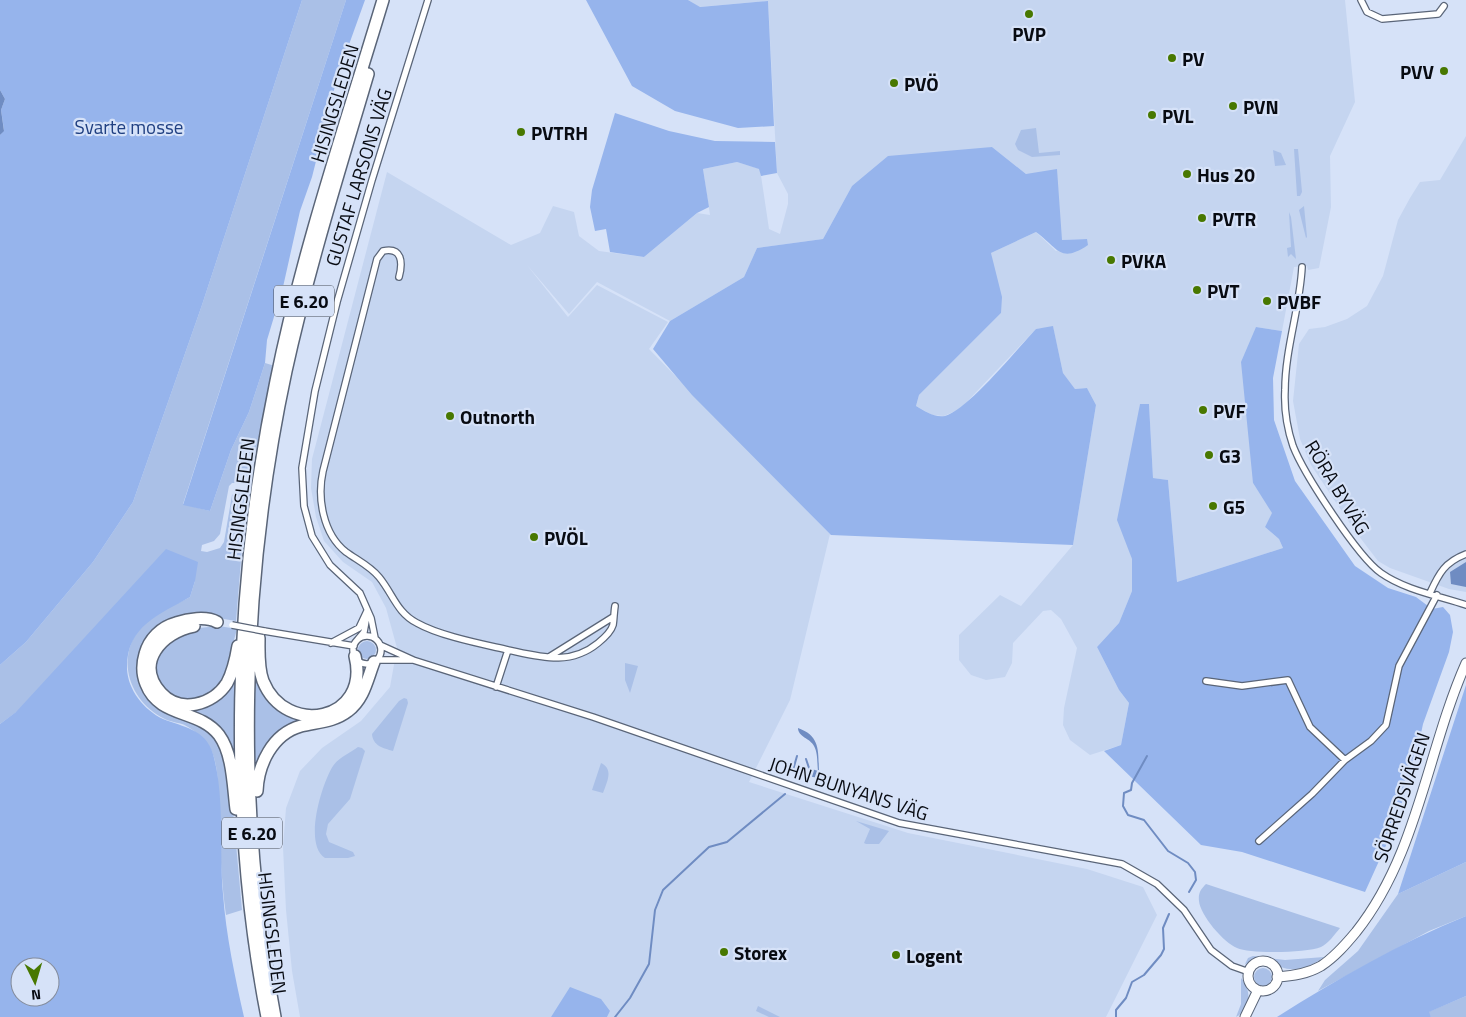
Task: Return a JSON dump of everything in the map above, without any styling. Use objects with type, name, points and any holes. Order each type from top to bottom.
[{"type":"highway","name":"HISINGSLEDEN","points":[[267,1017],[249,893],[242,766],[245,602],[259,473],[282,353],[333,165],[383,0]]},
{"type":"highway","name":"HISINGSLEDEN","points":[[275,1017],[260,922],[252,834],[250,695],[257,559],[274,437],[294,338],[391,0]]},
{"type":"highway","points":[[257,559],[262,568],[259,611],[260,670],[268,691],[277,701],[293,712],[306,715],[325,714],[338,708],[354,692],[358,671],[354,651]]},
{"type":"highway","points":[[218,622],[178,630],[164,638],[156,649],[152,660],[152,677],[158,689],[169,700],[182,704],[197,704],[211,699],[224,687],[234,665],[240,614],[245,602]]},
{"type":"highway","points":[[218,622],[212,620],[190,620],[165,627],[155,635],[147,648],[143,672],[147,687],[160,703],[172,710],[205,723],[217,732],[225,745],[233,786],[243,888],[249,893]]},
{"type":"highway","points":[[252,834],[257,828],[258,778],[268,752],[283,736],[294,729],[331,720],[348,712],[362,694],[376,661]]},
{"type":"street","name":"GUSTAF LARSONS VÄG","points":[[375,638],[360,593],[330,565],[312,536],[304,506],[303,457],[323,358],[344,274],[428,0]]},
{"type":"street","points":[[1361,0],[1367,12],[1382,19],[1438,14],[1444,6]]},
{"type":"street","points":[[399,277],[402,263],[401,256],[395,251],[383,250],[376,259],[320,488],[330,532],[338,545],[375,572],[387,587],[397,607],[412,620],[426,628],[508,650],[548,658],[570,658],[591,649],[609,631],[613,624],[615,606]]},
{"type":"street","name":"RÖRA BYVÄG","points":[[1302,267],[1300,293],[1285,388],[1286,414],[1293,446],[1308,474],[1367,560],[1388,578],[1466,605]]},
{"type":"street","points":[[1259,841],[1306,800],[1345,760],[1371,741],[1386,724],[1399,666],[1434,594],[1439,573],[1446,565],[1466,554]]},
{"type":"street","points":[[354,651],[358,639],[364,632],[367,611]]},
{"type":"street","points":[[330,644],[359,628],[367,611]]},
{"type":"street","points":[[548,658],[613,617]]},
{"type":"street","points":[[218,622],[330,644],[354,651],[364,663],[376,661],[380,655],[380,645],[375,638],[367,636],[358,639]]},
{"type":"street","name":"JOHN BUNYANS VÄG","points":[[380,645],[412,660],[731,764],[899,823],[1122,864],[1157,884],[1184,910],[1211,950],[1232,966],[1249,972]]},
{"type":"street","points":[[496,687],[508,650]]},
{"type":"street","name":"JOHN BUNYANS VÄG","points":[[376,661],[412,660]]},
{"type":"street","name":"SÖRREDSVÄGEN","points":[[1258,990],[1271,988],[1278,977],[1303,974],[1328,961],[1358,929],[1383,892],[1398,864],[1409,834],[1454,689],[1466,662]]},
{"type":"street","points":[[1206,681],[1242,686],[1288,680],[1310,727],[1345,760]]},
{"type":"street","points":[[1245,1017],[1258,990],[1250,983],[1249,972],[1255,964],[1265,962],[1274,967],[1278,977]]},
{"type":"shaded area","points":[[302,0],[346,0],[183,504],[210,511],[231,450],[249,412],[265,363],[275,366],[252,464],[242,483],[232,483],[229,486],[220,534],[214,541],[202,545],[201,551],[207,552],[220,548],[224,542],[232,495],[241,493],[246,499],[236,621],[206,616],[153,632],[155,704],[169,714],[208,729],[223,748],[232,800],[242,910],[226,915],[221,862],[218,780],[212,752],[204,740],[191,729],[163,718],[141,700],[134,690],[128,666],[128,654],[132,641],[139,629],[149,619],[190,597],[195,581],[0,724],[0,665],[26,642],[93,562],[133,502],[202,305]]},
{"type":"shaded area","points":[[688,0],[1345,0],[1355,102],[1330,156],[1331,207],[1319,268],[1308,270],[1307,266],[1294,267],[1282,331],[1256,327],[1253,483],[1273,513],[1265,527],[1279,539],[1283,548],[1177,582],[1168,480],[1153,478],[1149,404],[1140,404],[1127,543],[1132,559],[1132,591],[1119,623],[1097,647],[1119,690],[1129,703],[1121,745],[1090,755],[1070,740],[1063,725],[1064,708],[1077,648],[1061,619],[1051,610],[1043,611],[1013,643],[1012,663],[1005,677],[986,680],[971,675],[959,660],[959,635],[1000,595],[1021,606],[1073,545],[1096,405],[1087,388],[1075,389],[1063,373],[1053,327],[1036,329],[960,409],[944,416],[932,415],[916,406],[919,395],[1001,313],[991,253],[1036,232],[1056,251],[1086,239],[1062,240],[1026,174],[992,147],[852,186],[823,239],[757,248],[744,277],[670,321],[597,282],[569,314],[527,265],[568,317],[597,285],[668,322],[649,349],[830,534],[790,700],[749,782],[908,833],[1087,869],[1143,887],[1157,915],[1106,1017],[607,1017],[610,1011],[555,1012],[551,1017],[300,1017],[292,971],[286,910],[283,847],[286,808],[300,771],[322,748],[361,721],[390,687],[397,648],[386,608],[372,582],[343,562],[324,541],[316,517],[311,488],[312,459],[387,172],[511,245],[540,233],[553,206],[574,212],[579,236],[599,251],[644,257],[697,213],[710,215],[703,169],[737,162],[760,169],[769,229],[780,234],[788,204],[788,194],[777,173],[768,1],[699,7]]},
{"type":"shaded area","points":[[0,90],[5,99],[1,110],[4,131],[0,135]]},
{"type":"shaded area","points":[[1036,128],[1039,153],[1060,151],[1060,155],[1032,157],[1018,150],[1015,144],[1021,130]]},
{"type":"shaded area","points":[[1466,136],[1466,592],[1449,589],[1390,568],[1378,561],[1355,531],[1311,465],[1300,439],[1293,401],[1299,344],[1309,329],[1325,327],[1347,319],[1367,306],[1383,276],[1398,220],[1410,198],[1420,182],[1440,180]]},
{"type":"shaded area","points":[[1294,149],[1298,149],[1302,192],[1300,196],[1297,196]]},
{"type":"shaded area","points":[[1273,150],[1281,153],[1286,165],[1275,166]]},
{"type":"shaded area","points":[[1304,206],[1307,237],[1306,238],[1299,210]]},
{"type":"shaded area","points":[[1289,212],[1296,259],[1291,254],[1288,257],[1287,248],[1291,247]]},
{"type":"shaded area","points":[[1466,562],[1466,587],[1451,584],[1450,572]]},
{"type":"shaded area","points":[[219,626],[237,629],[222,684],[207,699],[181,702],[159,686],[154,667],[159,650],[189,629]]},
{"type":"shaded area","points":[[367,641],[373,644],[376,650],[373,656],[367,659],[361,656],[358,650],[361,644]]},
{"type":"shaded area","points":[[238,661],[238,788],[226,741],[169,703],[201,707]]},
{"type":"shaded area","points":[[625,663],[638,666],[630,693],[625,680]]},
{"type":"shaded area","points":[[255,664],[259,675],[301,720],[282,730],[266,743],[259,756],[253,776]]},
{"type":"shaded area","points":[[404,698],[407,699],[408,703],[393,751],[376,744],[372,734],[399,701]]},
{"type":"shaded area","points":[[798,728],[811,735],[817,745],[819,771],[823,774],[823,779],[808,776],[809,768],[818,771],[816,752],[812,743],[800,733]]},
{"type":"shaded area","points":[[358,747],[365,751],[350,799],[328,824],[326,834],[329,842],[353,852],[355,856],[348,858],[325,858],[319,851],[315,840],[315,827],[320,799],[335,763]]},
{"type":"shaded area","points":[[601,763],[608,772],[608,780],[603,793],[592,790]]},
{"type":"shaded area","points":[[856,821],[889,831],[879,844],[866,844],[864,843],[870,829]]},
{"type":"shaded area","points":[[1466,862],[1466,916],[1429,931],[1318,991],[1325,980],[1358,951],[1398,894]]},
{"type":"shaded area","points":[[1206,884],[1340,928],[1326,944],[1314,949],[1292,952],[1266,952],[1237,948],[1220,935],[1208,921],[1200,907],[1199,896],[1201,889]]},
{"type":"shaded area","points":[[1253,956],[1285,960],[1324,957],[1309,966],[1287,969],[1267,959],[1245,964],[1248,958]]},
{"type":"shaded area","points":[[1259,968],[1267,968],[1272,973],[1270,984],[1259,986],[1254,981],[1254,973]]},
{"type":"shaded area","points":[[1241,978],[1247,988],[1248,999],[1245,1009],[1236,1017],[1241,1004]]},
{"type":"shaded area","points":[[1466,996],[1466,1017],[1431,1017],[1428,1012]]},
{"type":"shaded area","points":[[758,1006],[780,1017],[769,1017],[756,1011]]},
{"type":"green space","name":"Svarte mosse","points":[[0,0],[302,0],[202,305],[133,502],[93,562],[26,642],[0,665],[0,135],[4,130],[1,110],[5,99],[0,90]]},
{"type":"green space","points":[[346,0],[365,0],[337,78],[312,177],[300,211],[283,287],[267,340],[265,363],[249,412],[231,450],[210,511],[183,505]]},
{"type":"green space","points":[[586,0],[688,0],[700,7],[768,1],[774,126],[738,128],[675,111],[632,86]]},
{"type":"green space","points":[[615,113],[669,131],[715,141],[775,142],[777,173],[761,176],[759,169],[737,162],[703,169],[709,207],[697,213],[644,257],[610,252],[606,229],[595,231],[590,207],[592,190]]},
{"type":"green space","points":[[992,147],[1026,174],[1057,169],[1062,240],[1087,239],[1088,245],[1079,251],[1071,253],[1060,252],[1036,232],[991,253],[1002,297],[1001,313],[919,395],[916,406],[937,416],[945,416],[955,411],[979,391],[1036,329],[1053,326],[1063,373],[1075,389],[1087,388],[1096,405],[1073,545],[831,535],[692,395],[653,349],[670,321],[744,277],[757,248],[823,239],[852,186],[888,156]]},
{"type":"green space","points":[[1256,327],[1282,331],[1273,378],[1274,420],[1295,481],[1355,566],[1388,588],[1416,597],[1432,609],[1443,607],[1450,615],[1453,632],[1449,652],[1423,724],[1413,772],[1388,841],[1365,892],[1242,852],[1201,845],[1104,751],[1121,745],[1129,703],[1119,690],[1097,647],[1119,623],[1132,591],[1132,559],[1117,520],[1140,404],[1149,404],[1153,478],[1168,480],[1177,582],[1283,548],[1279,539],[1265,527],[1272,513],[1253,483],[1241,362]]},
{"type":"green space","points":[[166,549],[198,562],[190,597],[156,616],[138,632],[128,654],[127,669],[130,684],[144,705],[163,719],[199,734],[210,746],[213,754],[219,787],[224,909],[231,956],[244,1017],[0,1017],[0,724],[16,712]]},
{"type":"green space","points":[[1466,685],[1466,862],[1398,894]]},
{"type":"green space","points":[[1466,916],[1466,996],[1429,1012],[1431,1017],[1277,1017],[1369,962]]},
{"type":"green space","points":[[570,987],[601,999],[610,1011],[607,1017],[551,1017]]},
{"type":"waterway","points":[[793,770],[797,756]]},
{"type":"waterway","points":[[1147,756],[1132,783],[1131,790],[1124,793],[1123,806],[1128,815],[1144,820],[1168,851],[1188,863],[1195,872],[1196,880],[1189,892]]},
{"type":"waterway","points":[[806,759],[809,768]]},
{"type":"waterway","points":[[615,1017],[630,998],[649,964],[655,910],[663,890],[709,847],[727,842],[785,794]]},
{"type":"waterway","points":[[1116,1017],[1116,1010],[1126,998],[1132,982],[1144,975],[1161,955],[1164,949],[1163,928],[1169,914]]},
{"type":"place","name":"PVP","points":[[1029,14]]},
{"type":"place","name":"PV","points":[[1172,58]]},
{"type":"place","name":"PVV","points":[[1444,71]]},
{"type":"place","name":"PVÖ","points":[[894,83]]},
{"type":"place","name":"PVN","points":[[1233,106]]},
{"type":"place","name":"PVL","points":[[1152,115]]},
{"type":"place","name":"PVTRH","points":[[521,132]]},
{"type":"place","name":"Hus 20","points":[[1187,174]]},
{"type":"place","name":"PVTR","points":[[1202,218]]},
{"type":"place","name":"PVKA","points":[[1111,260]]},
{"type":"place","name":"PVT","points":[[1197,290]]},
{"type":"place","name":"PVBF","points":[[1267,301]]},
{"type":"place","name":"PVF","points":[[1203,410]]},
{"type":"place","name":"Outnorth","points":[[450,416]]},
{"type":"place","name":"G3","points":[[1209,455]]},
{"type":"place","name":"G5","points":[[1213,506]]},
{"type":"place","name":"PVÖL","points":[[534,537]]},
{"type":"place","name":"Storex","points":[[724,952]]},
{"type":"place","name":"Logent","points":[[896,955]]}]
